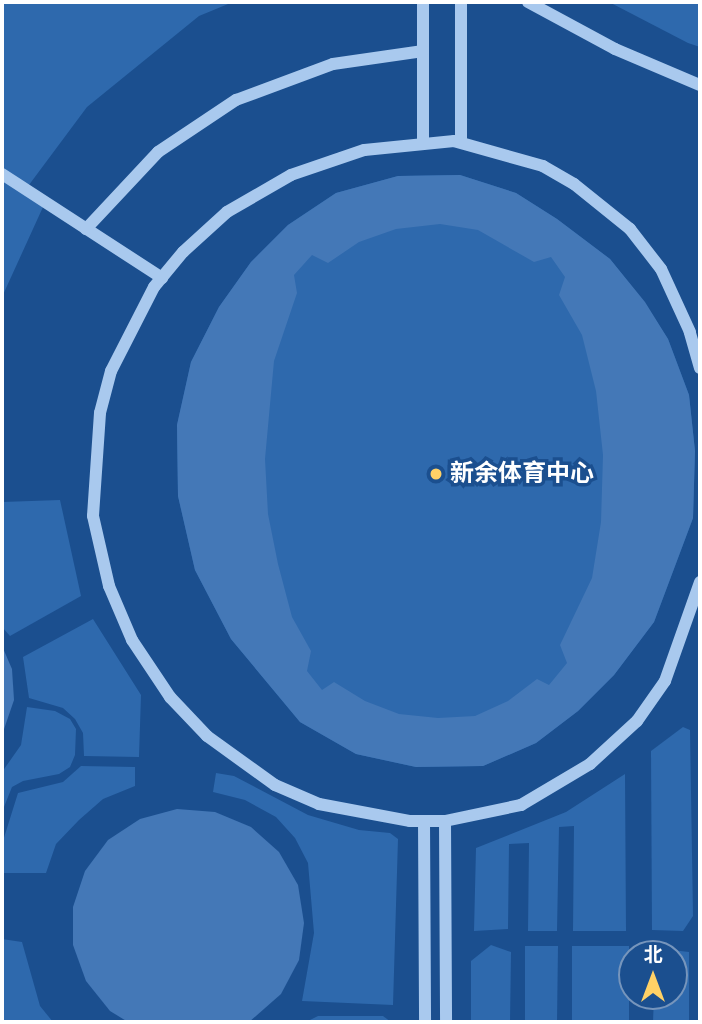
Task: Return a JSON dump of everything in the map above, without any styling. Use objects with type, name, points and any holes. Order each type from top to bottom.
[{"type":"street","points":[[423,142],[424,2]]},
{"type":"street","points":[[461,2],[461,142]]},
{"type":"street","points":[[528,2],[615,49],[700,85]]},
{"type":"street","points":[[86,229],[158,152],[236,100],[333,64],[423,51]]},
{"type":"street","points":[[700,368],[676,297],[630,229],[574,184],[544,166],[461,142],[423,142],[364,150],[291,175],[227,212],[162,278],[132,324],[111,370],[95,447],[93,516],[98,547],[132,640],[170,697],[207,736],[275,785],[318,804],[369,816],[445,821],[489,815],[542,796],[590,764],[637,721],[673,663],[700,582]]},
{"type":"street","points":[[2,174],[162,278]]},
{"type":"street","points":[[424,821],[425,1022]]},
{"type":"street","points":[[445,821],[446,1022]]},
{"type":"shaded area","points":[[2,2],[233,2],[199,16],[87,107],[23,193],[43,207],[2,297]]},
{"type":"shaded area","points":[[609,2],[700,2],[700,47],[688,43]]},
{"type":"shaded area","name":"新余体育中心","points":[[460,175],[516,193],[557,219],[610,259],[644,302],[668,339],[689,395],[695,451],[693,518],[654,622],[614,675],[578,711],[536,743],[483,766],[416,767],[356,754],[300,722],[231,639],[195,570],[178,496],[177,425],[191,362],[219,307],[251,262],[288,225],[336,193],[398,176]]},
{"type":"shaded area","points":[[60,500],[81,596],[10,636],[2,627],[2,502]]},
{"type":"shaded area","points":[[93,619],[141,695],[139,757],[84,756],[83,733],[75,719],[63,708],[29,698],[23,657]]},
{"type":"shaded area","points":[[27,707],[55,711],[70,719],[76,729],[75,755],[70,767],[59,774],[23,781],[12,787],[2,812],[2,772],[21,745]]},
{"type":"shaded area","points":[[683,727],[690,730],[693,916],[683,931],[652,930],[651,751]]},
{"type":"shaded area","points":[[81,766],[135,767],[135,786],[103,799],[79,820],[56,844],[46,873],[2,873],[2,844],[18,793],[63,782]]},
{"type":"shaded area","points":[[216,773],[234,776],[308,815],[359,830],[390,833],[398,839],[393,1005],[302,1001],[314,933],[308,863],[295,838],[276,817],[245,800],[213,792]]},
{"type":"shaded area","points":[[625,774],[626,931],[573,931],[574,826],[559,827],[557,931],[528,931],[529,843],[509,844],[508,929],[474,931],[476,848],[566,812]]},
{"type":"shaded area","points":[[2,939],[22,942],[40,1006],[53,1022],[2,1022]]},
{"type":"shaded area","points":[[491,945],[511,952],[510,1022],[471,1022],[471,961]]},
{"type":"shaded area","points":[[525,946],[558,946],[557,1022],[525,1022]]},
{"type":"shaded area","points":[[572,946],[618,946],[618,1010],[629,1010],[629,1022],[572,1022]]},
{"type":"shaded area","points":[[689,952],[689,1022],[653,1022],[653,1010],[688,1010]]},
{"type":"shaded area","points":[[318,1016],[383,1016],[391,1022],[306,1022]]},
{"type":"building","points":[[460,175],[516,193],[557,219],[610,259],[645,302],[668,339],[689,395],[695,451],[693,518],[654,622],[614,675],[578,711],[536,743],[483,766],[416,767],[356,754],[300,722],[231,639],[195,570],[178,496],[177,425],[191,362],[219,307],[251,262],[288,225],[336,193],[398,176]],"holes":[[[440,224],[478,230],[534,262],[551,257],[565,277],[559,295],[582,335],[596,391],[603,455],[601,522],[592,578],[560,645],[567,663],[549,685],[537,679],[508,701],[475,716],[438,718],[399,714],[365,701],[334,682],[322,690],[307,671],[311,651],[292,617],[268,514],[265,459],[274,361],[297,293],[294,275],[312,255],[328,263],[359,242],[396,229]]]},
{"type":"building","points":[[2,646],[12,669],[14,700],[2,735]]},
{"type":"building","points":[[177,809],[215,812],[251,827],[279,852],[298,885],[304,923],[299,960],[281,994],[249,1022],[128,1022],[110,1011],[86,981],[73,945],[73,907],[85,871],[108,840],[140,819]]},
{"type":"place","name":"新余体育中心","points":[[436,474]]}]
